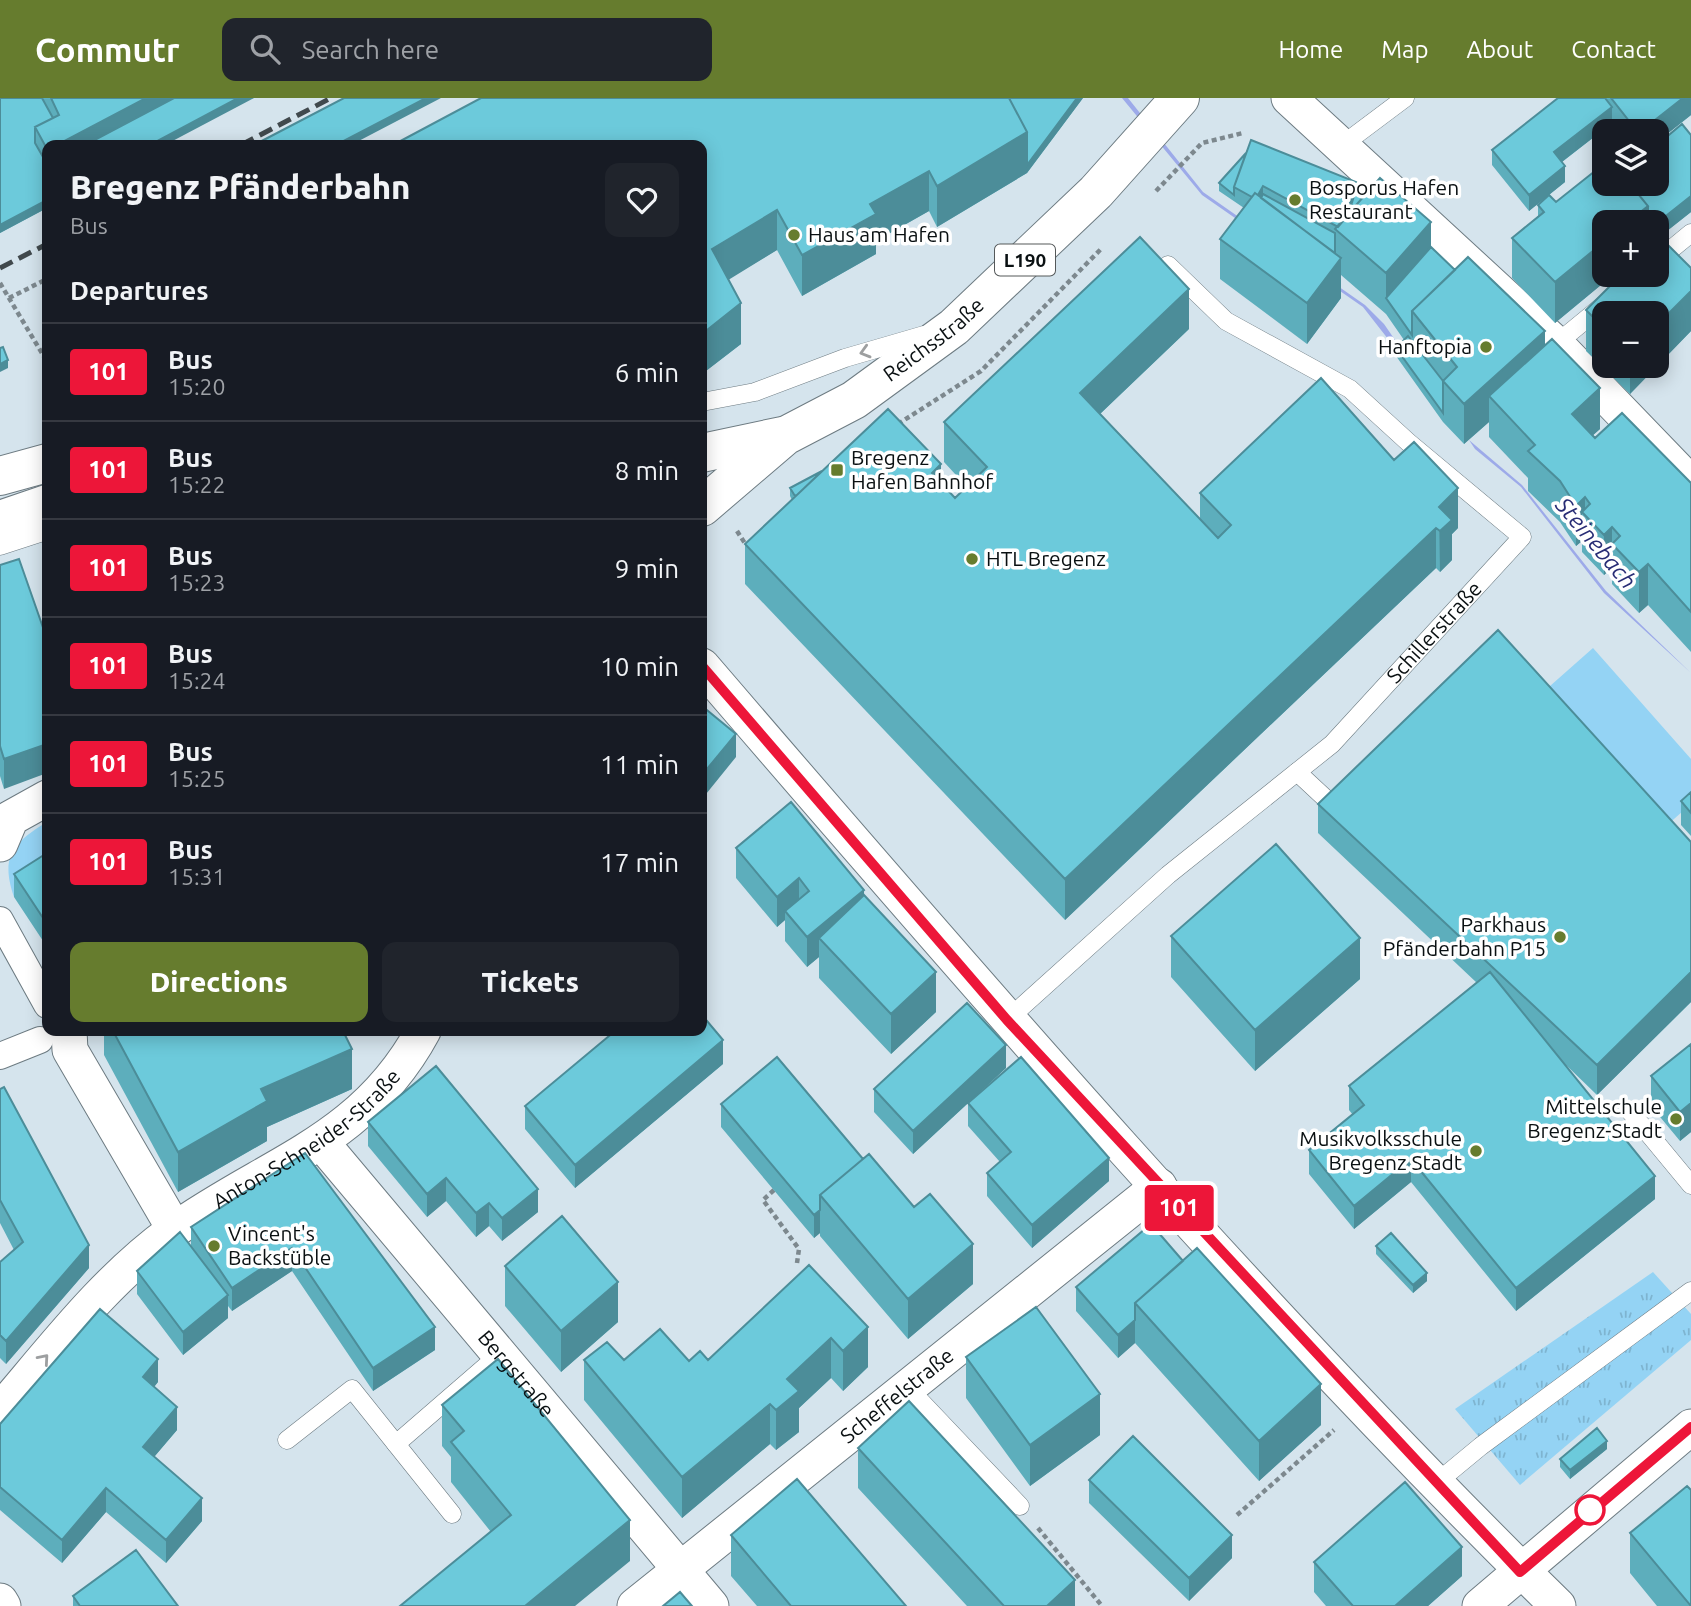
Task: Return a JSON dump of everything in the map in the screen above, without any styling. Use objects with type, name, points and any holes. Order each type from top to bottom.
[{"type":"main road","name":"Reichsstraße","points":[[707,504],[785,436],[854,400],[954,327],[1096,192],[1161,119]]},
{"type":"main road","name":"Reichsstraße","points":[[707,452],[785,436]]},
{"type":"main road","points":[[0,477],[42,464]]},
{"type":"main road","points":[[0,520],[42,506]]},
{"type":"street","points":[[1289,98],[1556,344],[1691,484]]},
{"type":"street","points":[[707,672],[1007,1020],[1435,1484],[1520,1572],[1558,1606]]},
{"type":"street","points":[[0,844],[11,818],[42,801]]},
{"type":"street","points":[[0,920],[42,1000]]},
{"type":"street","points":[[0,1056],[42,1030]]},
{"type":"street","points":[[62,1036],[174,1230]]},
{"type":"street","name":"Anton-Schneider-Straße","points":[[0,1411],[71,1328],[144,1254],[174,1230],[343,1127],[377,1097],[400,1069],[420,1036]]},
{"type":"street","name":"Bergstraße","points":[[321,1142],[711,1606]]},
{"type":"street","name":"Scheffelstraße","points":[[635,1606],[1160,1186]]},
{"type":"street","points":[[1480,1606],[1691,1427]]},
{"type":"street","points":[[0,1601],[4,1606]]},
{"type":"lane","points":[[1341,146],[1405,98]]},
{"type":"lane","points":[[1669,251],[1691,233]]},
{"type":"lane","name":"Schillerstraße","points":[[1007,1020],[1168,875],[1332,744],[1522,537],[1408,442],[1350,389],[1226,321],[1168,265]]},
{"type":"lane","points":[[1556,344],[1625,287]]},
{"type":"lane","points":[[707,401],[755,392],[845,358],[954,327]]},
{"type":"lane","points":[[0,546],[42,532]]},
{"type":"lane","points":[[1297,772],[1340,812]]},
{"type":"lane","points":[[1629,1110],[1691,1185]]},
{"type":"lane","points":[[1435,1484],[1481,1446],[1691,1290]]},
{"type":"lane","points":[[396,1444],[500,1354]]},
{"type":"lane","points":[[286,1440],[352,1389],[452,1514]]},
{"type":"lane","points":[[909,1389],[1020,1506]]},
{"type":"path","points":[[1171,175],[1202,143],[1243,133]]},
{"type":"path","points":[[0,282],[42,353]]},
{"type":"path","points":[[9,298],[42,282]]},
{"type":"path","points":[[774,1190],[763,1199],[799,1250],[797,1264]]},
{"type":"path","points":[[1237,1515],[1340,1424]]},
{"type":"path","points":[[1035,1524],[1102,1606]]},
{"type":"green space","points":[[1593,648],[1691,759],[1691,804],[1531,945],[1411,809]]},
{"type":"green space","points":[[42,826],[42,879],[14,897],[8,871],[9,861],[12,852]]},
{"type":"green space","points":[[1653,1272],[1691,1314],[1691,1340],[1520,1485],[1455,1409]]},
{"type":"shaded area","points":[[1122,98],[1128,98],[1203,192],[1365,305],[1384,324],[1402,350],[1399,353],[1363,307],[1202,195]]},
{"type":"shaded area","points":[[1469,440],[1522,485],[1606,591],[1691,673],[1604,593],[1521,487],[1475,449]]},
{"type":"building","points":[[0,98],[42,98],[53,118],[35,127],[35,143],[42,155],[42,203],[0,225]]},
{"type":"building","points":[[51,98],[146,98],[66,140],[42,140],[35,127],[59,115]]},
{"type":"building","points":[[174,98],[238,98],[159,140],[94,140]]},
{"type":"building","points":[[344,98],[426,98],[346,140],[264,140]]},
{"type":"building","name":"Haus am Hafen","points":[[481,98],[1009,98],[1027,132],[937,186],[929,171],[870,204],[876,214],[802,255],[777,210],[712,249],[741,303],[707,330],[707,140],[402,140]]},
{"type":"building","points":[[1009,98],[1077,98],[1027,165],[1027,132]]},
{"type":"building","points":[[1558,98],[1605,98],[1612,107],[1597,119],[1592,119],[1592,123],[1554,152],[1565,166],[1529,195],[1492,150]]},
{"type":"building","points":[[1611,98],[1683,98],[1656,119],[1628,119]]},
{"type":"building","points":[[1682,124],[1691,135],[1691,196],[1669,213],[1669,210],[1648,210],[1640,196],[1669,196],[1669,135]]},
{"type":"building","name":"Bosporus Hafen Restaurant","points":[[1251,140],[1356,182],[1344,220],[1338,227],[1263,186],[1258,195],[1255,193],[1252,197],[1234,187]]},
{"type":"building","points":[[1246,153],[1234,187],[1234,195],[1219,183]]},
{"type":"building","points":[[1592,173],[1592,196],[1640,196],[1648,206],[1643,210],[1592,210],[1592,252],[1555,282],[1512,238],[1544,212],[1538,205],[1549,195],[1556,202]]},
{"type":"building","points":[[1380,178],[1431,222],[1386,273],[1335,229]]},
{"type":"building","points":[[1356,190],[1364,196],[1348,215]]},
{"type":"building","points":[[1255,193],[1341,258],[1307,303],[1220,239]]},
{"type":"building","points":[[1263,194],[1335,233],[1335,253],[1261,198]]},
{"type":"building","points":[[1140,237],[1189,289],[1080,393],[1218,538],[1231,525],[1200,493],[1321,378],[1394,460],[1414,442],[1458,488],[1439,507],[1452,520],[1440,531],[1436,528],[1065,879],[745,544],[888,409],[941,464],[932,473],[955,498],[987,467],[944,422]]},
{"type":"building","points":[[1669,246],[1691,268],[1691,291],[1669,313],[1669,301],[1595,301],[1609,287],[1669,287]]},
{"type":"building","points":[[1431,247],[1455,270],[1412,311],[1412,335],[1386,298]]},
{"type":"building","points":[[1468,257],[1545,331],[1464,404],[1443,381],[1457,367],[1412,311]]},
{"type":"building","points":[[1592,304],[1592,316],[1586,310]]},
{"type":"building","points":[[1408,336],[1443,381],[1443,413],[1396,348]]},
{"type":"building","points":[[1552,339],[1600,388],[1572,414],[1595,438],[1622,413],[1691,483],[1691,612],[1648,564],[1639,572],[1612,544],[1620,536],[1612,527],[1604,535],[1582,512],[1590,504],[1585,497],[1576,506],[1560,481],[1528,451],[1535,445],[1489,396]]},
{"type":"building","points":[[3,347],[8,360],[0,364],[0,348]]},
{"type":"building","points":[[822,471],[797,495],[795,496],[790,488]]},
{"type":"building","points":[[19,559],[42,625],[42,746],[4,759],[0,746],[0,565]]},
{"type":"building","name":"Parkhaus Pfänderbahn P15","points":[[1498,630],[1691,842],[1691,972],[1597,1065],[1318,804]]},
{"type":"building","points":[[707,710],[736,734],[707,769]]},
{"type":"building","points":[[1691,792],[1691,813],[1681,801]]},
{"type":"building","points":[[791,802],[864,890],[807,937],[785,911],[809,891],[799,878],[777,897],[736,848]]},
{"type":"building","points":[[1276,844],[1360,938],[1255,1030],[1171,936]]},
{"type":"building","points":[[42,856],[42,916],[14,874]]},
{"type":"building","points":[[864,895],[936,972],[891,1014],[819,938]]},
{"type":"building","name":"Musikvolksschule Bregenz Stadt","points":[[1490,972],[1655,1176],[1516,1288],[1411,1159],[1354,1206],[1309,1150],[1364,1105],[1349,1086]]},
{"type":"building","points":[[967,1003],[1006,1045],[913,1131],[874,1089]]},
{"type":"building","points":[[707,1021],[723,1040],[575,1165],[525,1106],[609,1036],[707,1036]]},
{"type":"building","points":[[116,1036],[346,1036],[352,1049],[261,1089],[267,1101],[178,1152]]},
{"type":"building","points":[[1691,1044],[1691,1103],[1680,1112],[1651,1076]]},
{"type":"building","points":[[777,1057],[863,1159],[820,1195],[820,1210],[814,1215],[721,1104]]},
{"type":"building","points":[[1021,1057],[1109,1158],[1032,1225],[987,1173],[1011,1152],[968,1103]]},
{"type":"building","points":[[436,1066],[538,1189],[502,1218],[489,1203],[476,1213],[446,1178],[427,1194],[368,1122]]},
{"type":"building","points":[[4,1087],[89,1245],[6,1341],[0,1335],[0,1262],[23,1242],[0,1200],[0,1089]]},
{"type":"building","points":[[305,1153],[435,1327],[373,1368],[292,1248],[232,1288],[191,1227]]},
{"type":"building","points":[[869,1154],[914,1207],[930,1194],[973,1244],[908,1299],[820,1195]]},
{"type":"building","points":[[562,1216],[618,1282],[561,1331],[505,1266]]},
{"type":"building","points":[[1151,1224],[1183,1261],[1135,1303],[1135,1320],[1118,1335],[1076,1287]]},
{"type":"building","points":[[180,1232],[228,1295],[183,1332],[137,1271]]},
{"type":"building","points":[[1391,1233],[1427,1273],[1413,1285],[1376,1246]]},
{"type":"building","points":[[1197,1248],[1321,1384],[1259,1441],[1135,1303]]},
{"type":"building","points":[[809,1265],[868,1327],[843,1351],[831,1338],[787,1379],[799,1391],[776,1410],[770,1404],[682,1477],[584,1360],[607,1342],[624,1360],[660,1329],[689,1361],[700,1351],[708,1360]]},
{"type":"building","points":[[1036,1307],[1100,1394],[1030,1445],[966,1357]]},
{"type":"building","points":[[100,1309],[158,1359],[143,1377],[177,1407],[143,1447],[202,1498],[166,1540],[106,1488],[62,1540],[0,1487],[0,1424]]},
{"type":"building","points":[[498,1359],[630,1520],[525,1606],[400,1606],[511,1515],[451,1442],[464,1431],[442,1405]]},
{"type":"building","points":[[909,1401],[1075,1580],[1047,1606],[1004,1606],[858,1448]]},
{"type":"building","points":[[1597,1428],[1607,1441],[1570,1470],[1560,1459]]},
{"type":"building","points":[[1133,1436],[1232,1535],[1189,1578],[1089,1480]]},
{"type":"building","points":[[797,1479],[906,1606],[791,1606],[731,1535]]},
{"type":"building","points":[[1405,1482],[1462,1547],[1395,1606],[1353,1606],[1314,1562]]},
{"type":"building","points":[[1687,1486],[1691,1490],[1691,1606],[1630,1533]]},
{"type":"building","points":[[136,1550],[178,1606],[80,1606],[73,1596]]},
{"type":"building","points":[[680,1592],[692,1606],[663,1606]]},
{"type":"railway","points":[[251,140],[331,98]]},
{"type":"railway","points":[[0,268],[42,247]]},
{"type":"bus line","name":"101","points":[[707,672],[1007,1020],[1435,1484],[1520,1572],[1691,1427]]},
{"type":"place","name":"Bosporus Hafen Restaurant","points":[[1295,200]]},
{"type":"place","name":"Haus am Hafen","points":[[794,235]]},
{"type":"place","name":"Hanftopia","points":[[1486,347]]},
{"type":"place","name":"Bregenz Hafen Bahnhof","points":[[837,470]]},
{"type":"place","name":"HTL Bregenz","points":[[972,559]]},
{"type":"place","name":"Parkhaus Pfänderbahn P15","points":[[1560,937]]},
{"type":"place","name":"Mittelschule Bregenz-Stadt","points":[[1676,1119]]},
{"type":"place","name":"Musikvolksschule Bregenz Stadt","points":[[1476,1151]]},
{"type":"place","name":"Vincent's Backstüble","points":[[214,1246]]},
{"type":"water label","name":"Steinebach","points":[[1596,543]]}]
